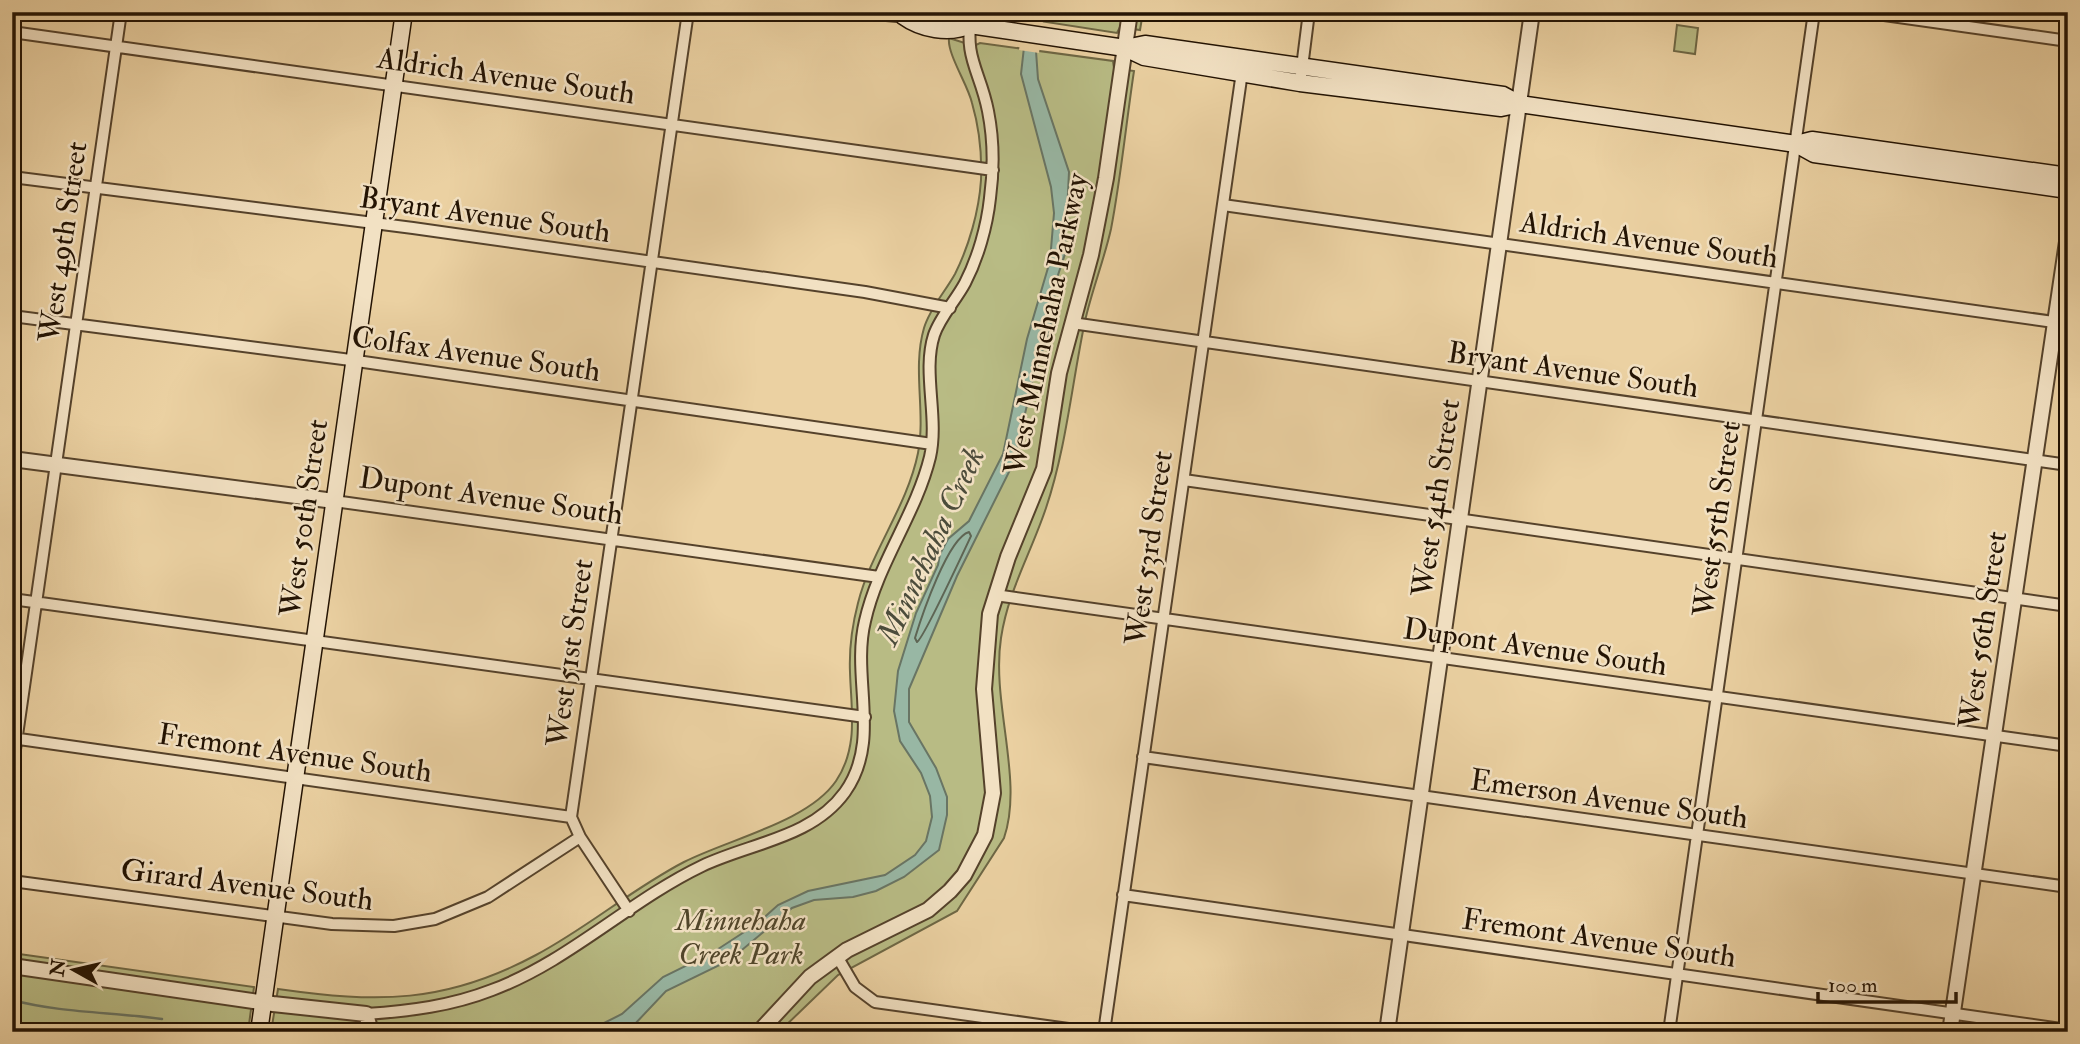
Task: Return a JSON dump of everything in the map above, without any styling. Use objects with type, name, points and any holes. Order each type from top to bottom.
[{"type":"main road","name":"West 50th Street","points":[[258,1032],[404,12]]},
{"type":"main road","points":[[879,12],[902,16],[918,25],[952,30],[971,19],[1000,30],[1125,48],[1145,44],[1301,75],[1501,108],[1520,104],[1796,144],[1814,154],[2068,190]]},
{"type":"main road","points":[[1125,48],[1139,56],[1242,72],[1301,75]]},
{"type":"main road","points":[[1796,144],[1812,140],[2068,176]]},
{"type":"street","name":"West 49th Street","points":[[12,770],[14,739],[121,12]]},
{"type":"street","name":"West 51st Street","points":[[571,817],[688,12]]},
{"type":"street","name":"West Minnehaha Parkway","points":[[759,1032],[810,977],[838,958],[938,902],[964,875],[979,849],[990,817],[993,793],[984,661],[995,596],[1008,556],[1041,480],[1059,373],[1091,255],[1106,178],[1130,12]]},
{"type":"street","points":[[1301,75],[1309,12]]},
{"type":"street","name":"West 54th Street","points":[[1387,1032],[1532,12]]},
{"type":"street","name":"West 55th Street","points":[[1669,1032],[1814,12]]},
{"type":"street","points":[[1863,12],[2068,41]]},
{"type":"street","points":[[12,966],[263,1003],[366,1014],[421,1010],[493,990],[550,961],[665,885],[702,866],[802,829],[818,819],[839,799],[855,774],[862,756],[864,717],[860,645],[864,621],[879,577],[913,508],[932,444],[934,415],[931,351],[935,332],[957,296],[984,229],[993,170],[988,109],[969,53],[971,19]]},
{"type":"street","name":"Aldrich Avenue South","points":[[12,32],[993,170]]},
{"type":"street","name":"West 53rd Street","points":[[1104,1032],[1242,72]]},
{"type":"street","name":"Bryant Avenue South","points":[[12,177],[865,292],[950,308]]},
{"type":"street","name":"Aldrich Avenue South","points":[[1223,205],[2061,323]]},
{"type":"street","name":"West 56th Street","points":[[1951,1032],[2034,460],[2061,323],[2068,235]]},
{"type":"street","name":"Colfax Avenue South","points":[[12,316],[355,361],[932,444]]},
{"type":"street","name":"Bryant Avenue South","points":[[1072,323],[2068,465]]},
{"type":"street","name":"Dupont Avenue South","points":[[12,460],[612,538],[879,577]]},
{"type":"street","points":[[1184,480],[2068,606]]},
{"type":"street","name":"Dupont Avenue South","points":[[995,596],[2068,747]]},
{"type":"street","points":[[12,599],[864,717]]},
{"type":"street","name":"Fremont Avenue South","points":[[14,739],[571,817]]},
{"type":"street","name":"Emerson Avenue South","points":[[1143,757],[2068,887]]},
{"type":"street","points":[[571,817],[580,837],[629,911]]},
{"type":"street","name":"Girard Avenue South","points":[[12,881],[371,927],[435,919],[488,897],[516,883],[580,837]]},
{"type":"street","name":"Fremont Avenue South","points":[[1124,895],[2068,1030]]},
{"type":"street","points":[[838,958],[855,987],[875,1002],[1090,1032]]},
{"type":"street","points":[[366,1014],[371,1032]]},
{"type":"green space","points":[[967,12],[1143,12],[1140,30],[1120,27],[1117,33],[989,13],[982,18]]},
{"type":"green space","points":[[1677,25],[1698,28],[1695,54],[1674,51]]},
{"type":"green space","name":"Minnehaha Creek Park","points":[[949,38],[974,46],[980,43],[1113,61],[1114,68],[1134,71],[1111,229],[1085,321],[1059,463],[1040,525],[1014,588],[1001,638],[1000,689],[1011,791],[1009,815],[1004,838],[957,911],[838,975],[779,1032],[271,1032],[278,989],[347,996],[410,996],[471,983],[503,971],[555,944],[684,862],[807,808],[836,781],[848,755],[851,741],[850,654],[858,603],[871,565],[906,492],[918,453],[921,422],[919,359],[924,328],[960,263],[978,204],[981,170],[976,122],[970,96],[951,52]]},
{"type":"green space","points":[[12,953],[254,987],[248,1032],[12,1032]]},
{"type":"water","name":"Minnehaha Creek","points":[[1028,12],[1043,12],[1036,51],[1038,79],[1069,172],[1065,254],[1057,278],[1051,326],[1032,383],[1014,462],[957,576],[909,689],[909,722],[936,768],[947,797],[947,815],[939,850],[904,877],[876,891],[853,897],[814,900],[792,908],[730,960],[666,991],[633,1026],[613,1032],[576,1032],[596,1027],[622,1014],[663,977],[712,953],[758,923],[778,905],[808,891],[885,875],[915,855],[926,841],[932,817],[930,796],[921,773],[900,741],[894,711],[898,671],[916,613],[938,565],[940,554],[948,539],[969,521],[1003,454],[1027,339],[1050,261],[1054,213],[1051,187],[1021,74]]},
{"type":"pier","points":[[1024,18],[1043,21],[1039,53],[1019,50]]},
{"type":"waterway","points":[[12,1000],[68,1010],[162,1019]]}]
